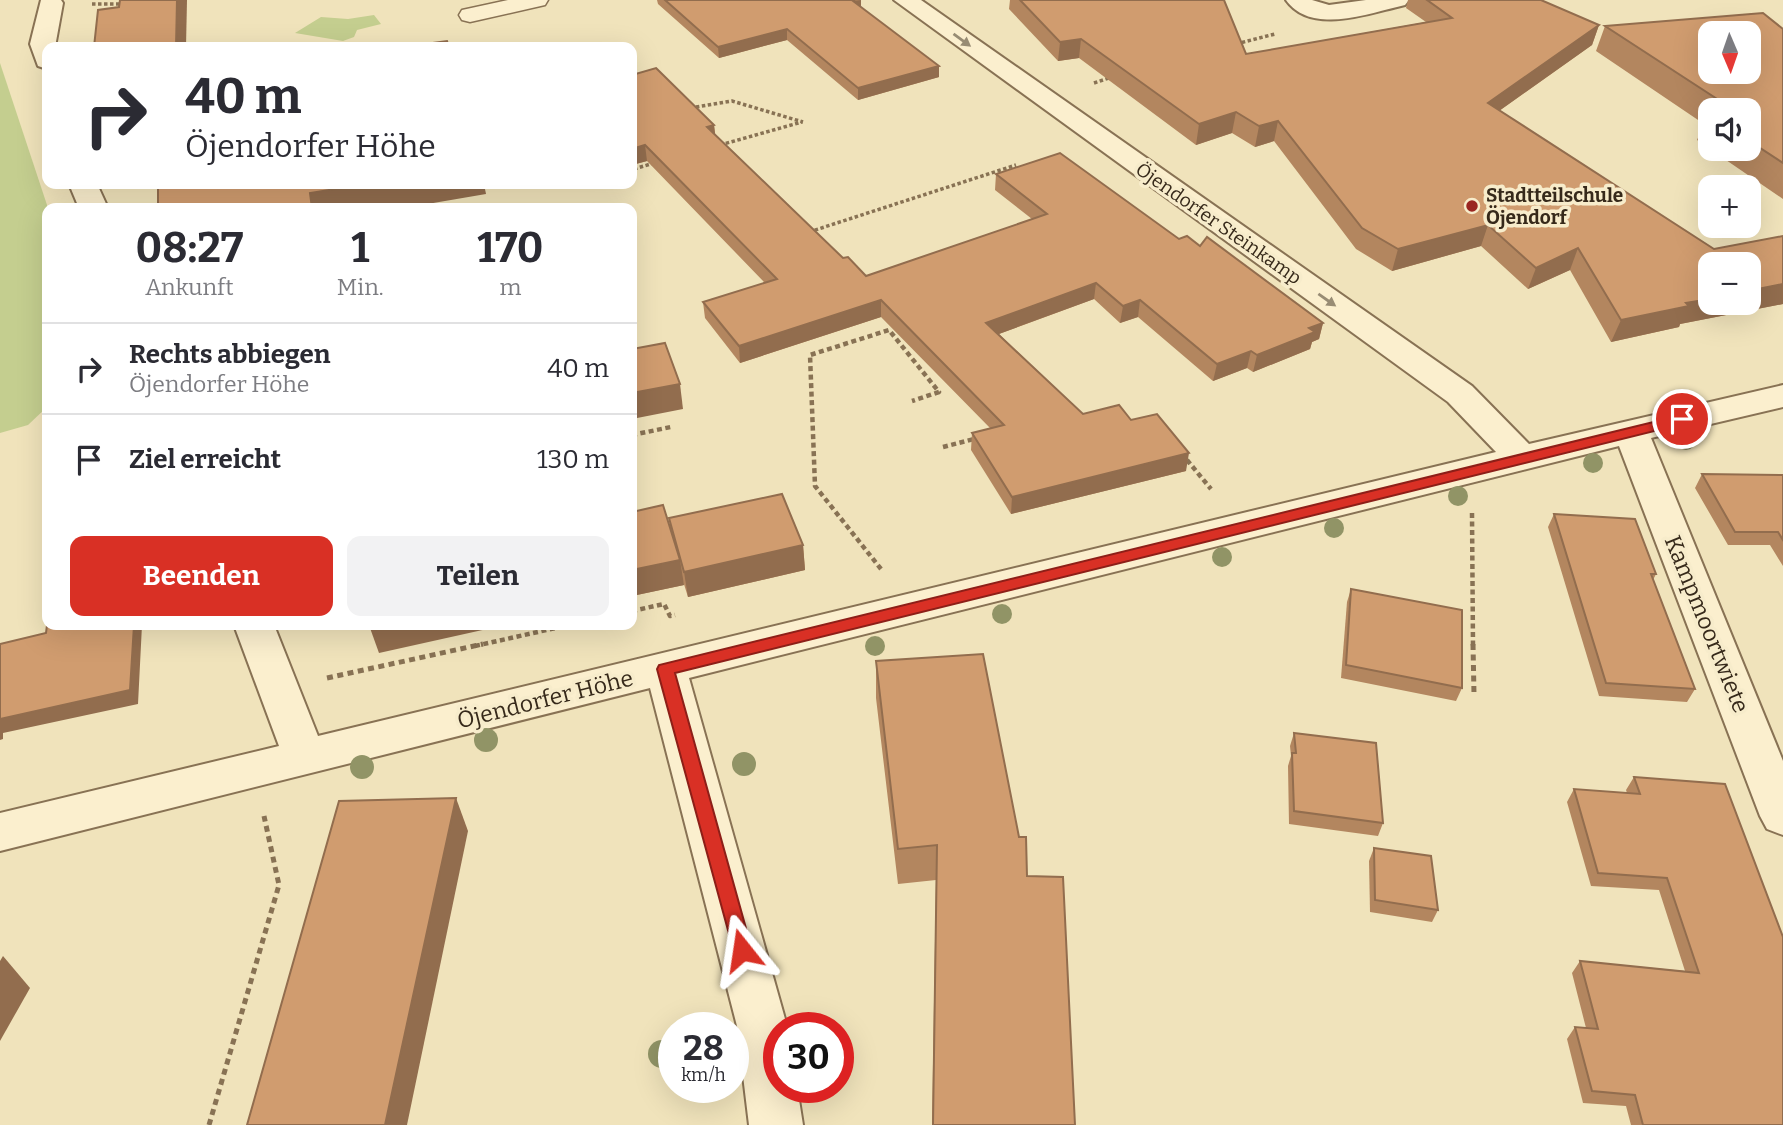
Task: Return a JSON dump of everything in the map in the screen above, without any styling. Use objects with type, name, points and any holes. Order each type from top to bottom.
[{"type":"street","name":"Öjendorfer Steinkamp","points":[[906,0],[1460,394],[1522,457]]},
{"type":"street","points":[[1304,5],[1356,9],[1397,0]]},
{"type":"street","points":[[43,42],[51,4]]},
{"type":"street","name":"Öjendorfer Höhe","points":[[0,832],[1471,469],[1783,396]]},
{"type":"street","name":"Kampmoortwiete","points":[[1631,431],[1783,816]]},
{"type":"street","points":[[256,630],[305,757]]},
{"type":"street","points":[[666,669],[762,1026],[776,1125]]},
{"type":"lane","points":[[470,15],[537,0]]},
{"type":"path","points":[[51,4],[136,3]]},
{"type":"path","points":[[1236,44],[1301,27],[1304,5]]},
{"type":"path","points":[[1043,98],[1119,75]]},
{"type":"path","points":[[690,108],[732,101],[803,122],[712,147]]},
{"type":"path","points":[[637,168],[660,161]]},
{"type":"path","points":[[807,233],[1016,165]]},
{"type":"path","points":[[912,401],[939,392],[889,330],[810,355],[815,486],[912,608]]},
{"type":"path","points":[[637,434],[671,427]]},
{"type":"path","points":[[943,447],[983,436]]},
{"type":"path","points":[[1471,469],[1474,694]]},
{"type":"path","points":[[637,610],[664,604]]},
{"type":"path","points":[[278,689],[546,630]]},
{"type":"path","points":[[209,1125],[279,885],[254,770]]},
{"type":"green space","points":[[374,15],[381,24],[357,30],[354,37],[343,41],[295,33],[321,17],[348,19]]},
{"type":"green space","points":[[0,63],[46,203],[42,203],[42,412],[28,425],[0,433]]},
{"type":"building","points":[[120,0],[177,0],[176,42],[95,42],[98,10],[119,7]]},
{"type":"building","points":[[665,0],[855,0],[853,1],[939,66],[858,88],[787,29],[718,47]]},
{"type":"building","points":[[1020,0],[1224,0],[1246,54],[1452,18],[1427,0],[1541,0],[1599,25],[1488,103],[1714,249],[1783,236],[1783,284],[1761,288],[1761,252],[1698,252],[1698,301],[1686,303],[1689,306],[1621,320],[1578,248],[1536,268],[1488,225],[1398,249],[1362,228],[1278,121],[1259,126],[1236,112],[1199,124],[1081,39],[1060,42]]},
{"type":"building","points":[[1763,13],[1783,29],[1783,163],[1761,149],[1761,98],[1716,98],[1605,26]]},
{"type":"building","points":[[656,68],[714,125],[707,127],[843,258],[848,257],[866,276],[1047,214],[996,174],[1060,153],[1179,239],[1187,236],[1200,246],[1207,237],[1323,323],[1309,328],[1315,332],[1257,355],[1251,351],[1217,364],[1140,300],[1123,306],[1096,283],[986,323],[1083,414],[1119,405],[1131,420],[1157,414],[1189,453],[1012,497],[972,433],[1004,425],[881,300],[739,346],[703,302],[777,279],[645,145],[637,147],[637,74]]},
{"type":"building","points":[[158,189],[335,189],[310,193],[311,203],[158,203]]},
{"type":"building","points":[[665,343],[680,384],[637,392],[637,348]]},
{"type":"building","points":[[1702,474],[1783,475],[1783,540],[1778,532],[1735,532]]},
{"type":"building","points":[[782,494],[803,545],[684,572],[669,518]]},
{"type":"building","points":[[663,505],[680,560],[637,569],[637,511]]},
{"type":"building","points":[[1554,514],[1635,519],[1656,574],[1651,574],[1695,689],[1606,683]]},
{"type":"building","points":[[1351,589],[1462,610],[1462,688],[1346,665]]},
{"type":"building","points":[[46,630],[134,630],[130,690],[0,719],[0,644],[46,633]]},
{"type":"building","points":[[983,654],[1019,837],[1026,837],[1027,876],[1063,877],[1075,1125],[933,1125],[937,845],[898,849],[876,661]]},
{"type":"building","points":[[1294,733],[1376,743],[1383,823],[1294,811]]},
{"type":"building","points":[[1634,777],[1725,784],[1783,937],[1783,1125],[1643,1125],[1635,1095],[1592,1091],[1575,1027],[1598,1029],[1580,961],[1699,973],[1667,878],[1598,873],[1574,789],[1640,794]]},
{"type":"building","points":[[456,798],[385,1125],[247,1125],[339,801]]},
{"type":"building","points":[[1374,848],[1431,856],[1438,910],[1375,900]]},
{"type":"place","name":"Stadtteilschule Öjendorf","points":[[1472,206]]},
{"type":"route","points":[[742,950],[666,669],[1682,419]]}]
